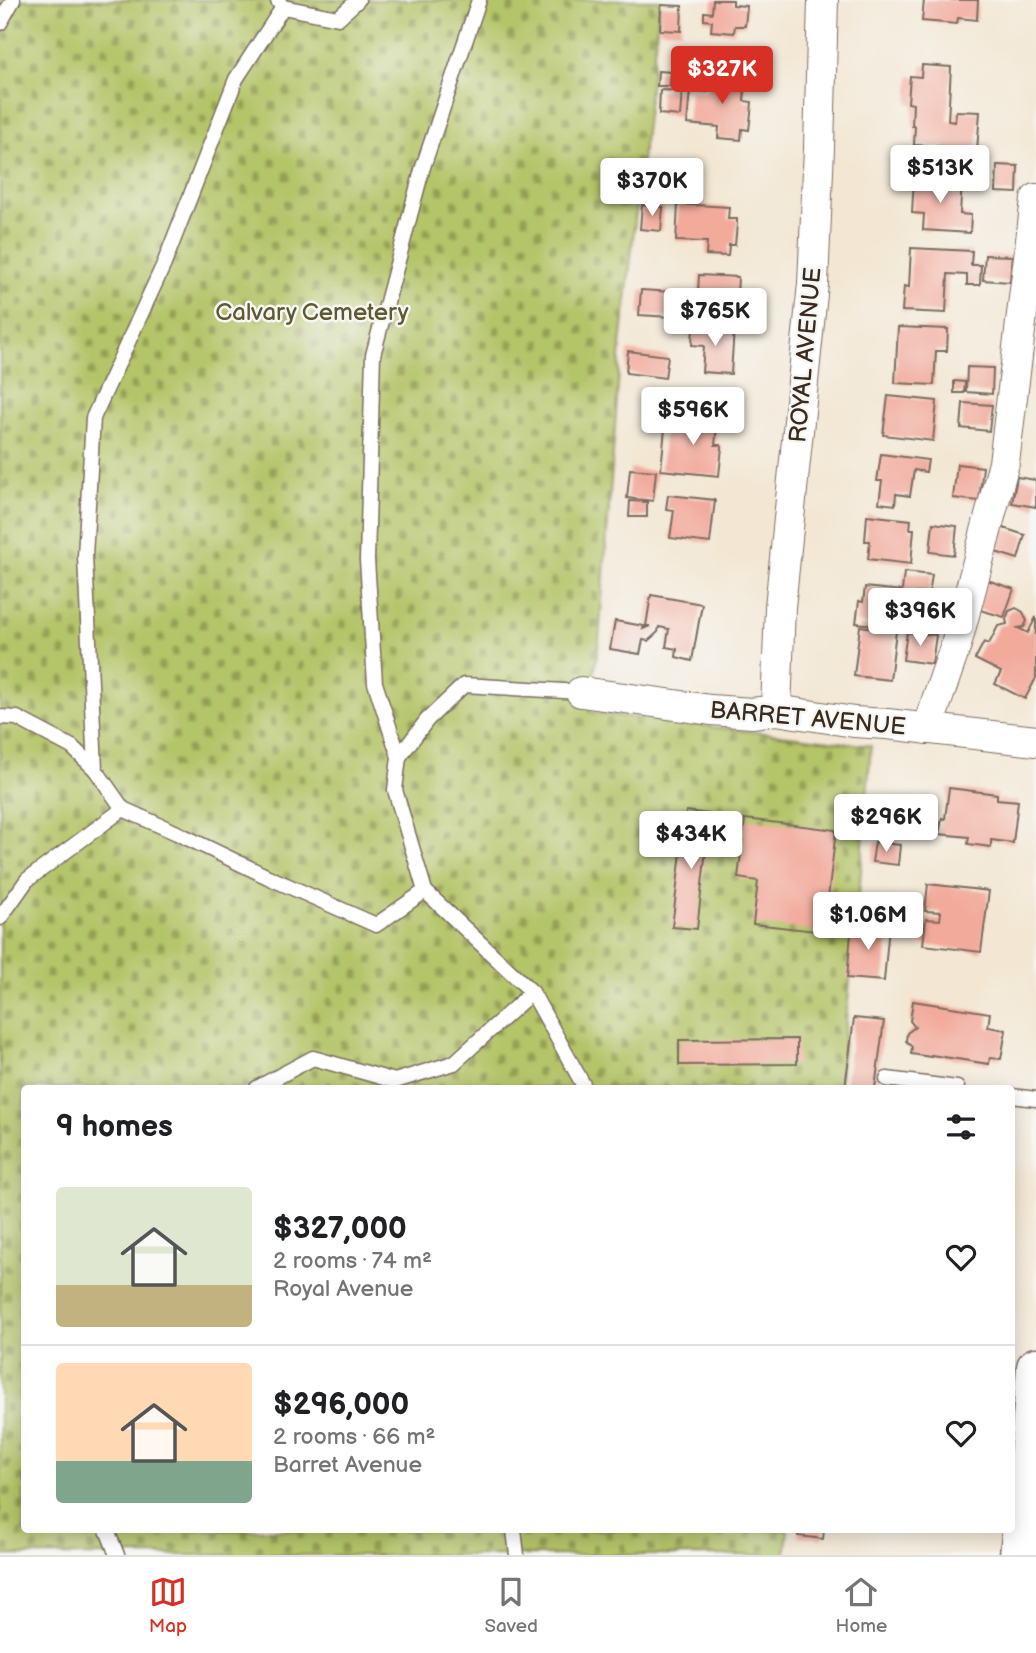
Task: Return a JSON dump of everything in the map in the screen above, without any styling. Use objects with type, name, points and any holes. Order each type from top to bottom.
[{"type":"main road","points":[[1019,1555],[1036,1367]]},
{"type":"street","name":"ROYAL AVENUE","points":[[776,710],[780,607],[813,284],[823,0]]},
{"type":"street","points":[[927,729],[956,645],[1004,463],[1036,199]]},
{"type":"street","name":"BARRET AVENUE","points":[[581,692],[711,710],[752,713],[776,710],[854,722],[1036,741]]},
{"type":"lane","points":[[95,769],[85,556],[93,418],[164,264],[236,79],[280,4],[338,18],[358,0]]},
{"type":"lane","points":[[479,0],[422,170],[373,355],[368,559],[375,683],[399,757],[395,790],[425,891],[532,992],[583,1085]]},
{"type":"lane","points":[[0,23],[11,1]]},
{"type":"lane","points":[[399,757],[427,720],[464,685],[581,692]]},
{"type":"lane","points":[[0,717],[17,718],[72,747],[95,769],[123,809],[376,925],[425,891]]},
{"type":"lane","points":[[0,918],[27,880],[123,809]]},
{"type":"lane","points":[[263,1085],[313,1058],[395,1081],[454,1063],[532,992]]},
{"type":"lane","points":[[887,1079],[934,1085]]},
{"type":"lane","points":[[1015,1096],[1036,1100]]},
{"type":"lane","points":[[108,1533],[117,1555]]},
{"type":"lane","points":[[514,1533],[517,1555]]},
{"type":"green space","name":"Calvary Cemetery","points":[[0,0],[660,0],[621,345],[599,641],[589,712],[871,746],[839,1085],[21,1085],[21,1533],[788,1533],[785,1555],[0,1555]]},
{"type":"building","points":[[713,0],[733,0],[733,5],[747,6],[745,26],[735,26],[734,33],[711,31],[712,21],[704,20],[704,12],[712,13]]},
{"type":"building","points":[[924,0],[978,0],[977,20],[958,18],[957,24],[922,21]]},
{"type":"building","points":[[661,5],[682,6],[681,31],[660,30]]},
{"type":"building","points":[[922,65],[951,67],[948,121],[955,122],[956,111],[980,112],[977,150],[971,149],[971,155],[944,154],[945,147],[914,145],[913,104],[908,103],[910,76],[921,77]]},
{"type":"building","points":[[658,71],[671,72],[670,86],[657,86]]},
{"type":"building","points":[[709,74],[746,77],[744,101],[752,102],[749,130],[742,129],[741,140],[718,138],[719,127],[687,124],[690,90],[707,92]]},
{"type":"building","points":[[660,90],[682,91],[680,116],[659,114]]},
{"type":"building","points":[[997,165],[1018,166],[1017,193],[996,192]]},
{"type":"building","points":[[914,177],[962,180],[960,214],[971,215],[970,233],[923,230],[924,214],[912,213]]},
{"type":"building","points":[[678,204],[729,207],[728,219],[737,219],[737,224],[735,245],[729,245],[728,256],[706,255],[707,242],[676,241]]},
{"type":"building","points":[[642,205],[663,207],[661,231],[640,229]]},
{"type":"building","points":[[911,248],[972,251],[971,265],[981,265],[980,285],[967,285],[967,275],[948,274],[946,313],[902,311],[904,286],[909,287]]},
{"type":"building","points":[[985,255],[1012,256],[1010,282],[983,280]]},
{"type":"building","points":[[699,275],[738,277],[736,314],[701,312]]},
{"type":"building","points":[[641,290],[672,292],[670,317],[639,315]]},
{"type":"building","points":[[693,326],[734,328],[731,374],[702,372],[704,346],[692,345]]},
{"type":"building","points":[[898,327],[948,329],[947,351],[936,351],[934,385],[895,383]]},
{"type":"building","points":[[628,351],[668,356],[665,378],[626,373]]},
{"type":"building","points":[[967,367],[993,368],[992,394],[966,392]]},
{"type":"building","points":[[954,381],[965,382],[964,393],[954,393]]},
{"type":"building","points":[[888,396],[937,401],[933,441],[883,435]]},
{"type":"building","points":[[963,403],[992,405],[989,431],[961,428]]},
{"type":"building","points":[[689,412],[718,415],[715,445],[722,447],[719,476],[661,470],[665,428],[688,431]]},
{"type":"building","points":[[881,454],[928,460],[926,472],[914,470],[910,496],[896,494],[895,505],[879,503],[882,481],[877,481]]},
{"type":"building","points":[[957,464],[983,467],[979,501],[953,498]]},
{"type":"building","points":[[630,469],[656,471],[653,501],[627,498]]},
{"type":"building","points":[[1017,477],[1036,480],[1036,507],[1012,503]]},
{"type":"building","points":[[668,495],[715,500],[710,543],[670,538],[674,510],[666,509]]},
{"type":"building","points":[[630,501],[647,502],[647,517],[629,517]]},
{"type":"building","points":[[867,515],[911,520],[910,529],[914,529],[911,564],[868,559],[870,541],[865,541]]},
{"type":"building","points":[[933,523],[957,526],[954,555],[930,552]]},
{"type":"building","points":[[1000,527],[1025,535],[1018,559],[992,551]]},
{"type":"building","points":[[904,572],[932,575],[929,594],[916,593],[914,608],[908,608],[906,628],[856,623],[859,601],[863,602],[865,587],[902,591]]},
{"type":"building","points":[[987,580],[1014,589],[1004,617],[977,609]]},
{"type":"building","points":[[651,595],[702,604],[692,661],[676,657],[677,649],[666,647],[669,629],[659,627],[658,632],[648,641],[643,640],[640,654],[610,649],[615,621],[644,626],[643,629],[650,626],[646,626]]},
{"type":"building","points":[[1016,608],[1023,612],[1027,621],[1024,627],[1018,628],[1028,633],[1036,617],[1036,678],[1025,699],[995,684],[1001,672],[975,659],[984,642],[989,644],[998,626],[1007,624],[1009,611]]},
{"type":"building","points":[[860,626],[896,631],[890,680],[854,676]]},
{"type":"building","points":[[907,632],[936,635],[932,664],[903,660]]},
{"type":"building","points":[[949,788],[997,794],[997,799],[1018,801],[1013,843],[991,840],[991,847],[968,844],[969,837],[939,834],[942,818],[945,819]]},
{"type":"building","points":[[686,811],[710,814],[697,929],[672,927]]},
{"type":"building","points":[[745,819],[836,830],[824,932],[753,924],[758,881],[738,878]]},
{"type":"building","points":[[875,842],[900,845],[898,865],[872,862]]},
{"type":"building","points":[[928,884],[989,891],[981,952],[923,945],[926,919],[940,920],[941,912],[925,911]]},
{"type":"building","points":[[852,922],[889,926],[884,981],[847,978]]},
{"type":"building","points":[[913,1001],[990,1013],[988,1027],[1006,1030],[1001,1059],[990,1058],[989,1064],[911,1054],[912,1047],[906,1041],[907,1033],[915,1027],[910,1021]]},
{"type":"building","points":[[854,1018],[884,1021],[875,1085],[845,1085]]},
{"type":"building","points":[[797,1039],[797,1064],[679,1065],[679,1040]]},
{"type":"building","points":[[798,1533],[824,1533],[823,1539],[798,1536]]}]
